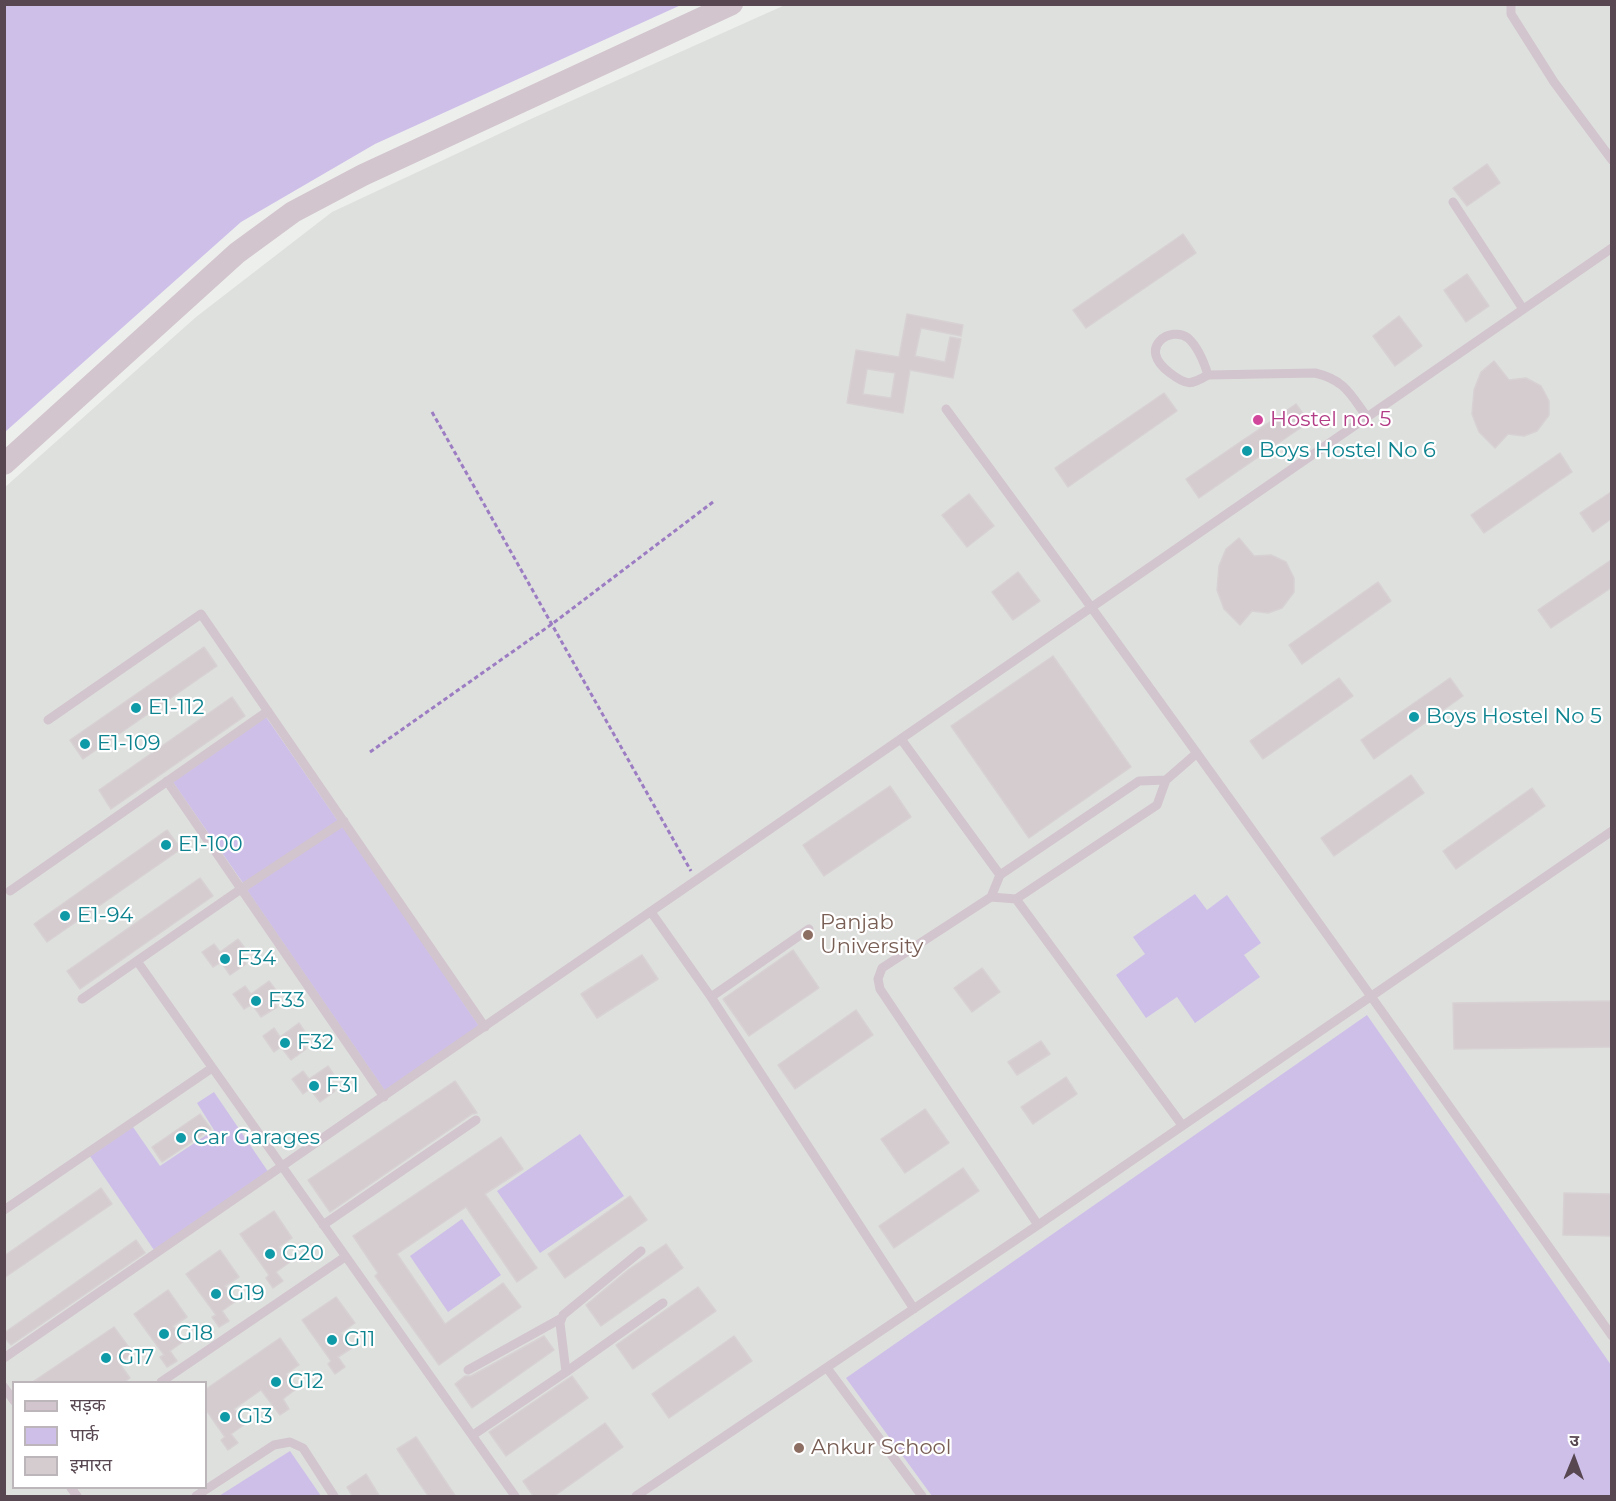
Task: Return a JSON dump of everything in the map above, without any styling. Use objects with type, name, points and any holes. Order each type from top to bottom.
[{"type":"street","points":[[4,464],[237,253],[293,212],[363,175],[732,4]]},
{"type":"lane","points":[[1511,4],[1511,14],[1554,82],[1611,160]]},
{"type":"lane","points":[[1453,202],[1523,309]]},
{"type":"lane","points":[[4,1358],[1523,309],[1610,252]]},
{"type":"lane","points":[[1208,375],[1199,353],[1188,339],[1174,334],[1158,343],[1155,351],[1156,360],[1181,381],[1194,382],[1208,375],[1315,373],[1330,377],[1343,385],[1367,417]]},
{"type":"lane","points":[[946,409],[1092,607],[1371,995],[1611,1336]]},
{"type":"lane","points":[[48,720],[201,614],[485,1027]]},
{"type":"lane","points":[[10,891],[268,711]]},
{"type":"lane","points":[[901,740],[1000,875]]},
{"type":"lane","points":[[991,897],[1016,899],[1157,805],[1166,780],[1197,753]]},
{"type":"lane","points":[[1038,1225],[880,989],[878,979],[882,968],[991,897],[1000,875],[1139,781],[1166,780]]},
{"type":"lane","points":[[167,781],[384,1097]]},
{"type":"lane","points":[[82,999],[344,821]]},
{"type":"lane","points":[[636,1497],[1038,1225],[1611,831]]},
{"type":"lane","points":[[1016,899],[1182,1125]]},
{"type":"lane","points":[[651,912],[711,997],[914,1309]]},
{"type":"lane","points":[[711,997],[809,929]]},
{"type":"lane","points":[[137,961],[515,1497]]},
{"type":"lane","points":[[4,1210],[213,1068]]},
{"type":"lane","points":[[323,1225],[476,1120]]},
{"type":"lane","points":[[468,1371],[560,1319],[641,1251]]},
{"type":"lane","points":[[164,1381],[345,1257]]},
{"type":"lane","points":[[473,1436],[663,1303]]},
{"type":"lane","points":[[560,1319],[566,1372]]},
{"type":"lane","points":[[827,1368],[922,1497]]},
{"type":"lane","points":[[196,1497],[274,1445],[290,1442],[303,1448],[334,1497]]},
{"type":"path","points":[[432,412],[697,881]]},
{"type":"path","points":[[370,752],[552,624],[713,502]]},
{"type":"shaded area","name":"Panjab University","points":[[785,5],[1611,5],[1611,1496],[5,1496],[4,488],[196,317],[332,212],[533,118]]},
{"type":"green space","points":[[5,4],[681,5],[375,144],[241,222],[5,432]]},
{"type":"green space","points":[[266,717],[338,821],[243,883],[173,782]]},
{"type":"green space","points":[[343,826],[479,1026],[385,1091],[247,890]]},
{"type":"green space","points":[[1195,894],[1207,910],[1227,895],[1261,943],[1244,955],[1260,977],[1195,1023],[1177,997],[1146,1018],[1116,975],[1145,954],[1133,937]]},
{"type":"green space","points":[[1367,1015],[1611,1365],[1611,1496],[932,1496],[846,1378]]},
{"type":"green space","points":[[214,1092],[269,1173],[154,1250],[90,1156],[133,1127],[160,1166],[214,1130],[197,1103]]},
{"type":"green space","points":[[580,1134],[624,1196],[540,1253],[497,1191]]},
{"type":"green space","points":[[462,1219],[501,1275],[448,1312],[410,1256]]},
{"type":"green space","points":[[290,1451],[321,1496],[219,1496]]},
{"type":"building","points":[[1487,164],[1500,183],[1467,206],[1453,188]]},
{"type":"building","points":[[1183,234],[1196,253],[1086,328],[1073,310]]},
{"type":"building","points":[[1467,274],[1489,306],[1466,322],[1444,290]]},
{"type":"building","points":[[907,314],[963,325],[961,336],[921,328],[915,356],[945,362],[950,337],[961,339],[953,378],[910,370],[903,413],[847,403],[856,350],[899,357]],"holes":[[[867,369],[895,373],[891,398],[863,394]]]},
{"type":"building","points":[[1399,316],[1422,346],[1395,366],[1373,336]]},
{"type":"building","points":[[1494,361],[1509,380],[1526,378],[1541,386],[1549,401],[1549,415],[1537,431],[1524,436],[1508,434],[1495,448],[1479,432],[1472,414],[1474,390],[1481,372]]},
{"type":"building","points":[[1164,393],[1177,411],[1068,487],[1055,468]]},
{"type":"building","name":"Boys Hostel No 6","points":[[1296,404],[1309,422],[1199,498],[1186,479]]},
{"type":"building","points":[[1560,453],[1572,472],[1484,533],[1471,515]]},
{"type":"building","points":[[1611,492],[1611,519],[1593,532],[1580,513]]},
{"type":"building","points":[[969,494],[994,526],[967,547],[942,515]]},
{"type":"building","points":[[1239,538],[1254,556],[1271,555],[1286,562],[1294,578],[1294,592],[1282,608],[1268,613],[1252,611],[1240,625],[1224,609],[1217,590],[1219,566],[1226,549]]},
{"type":"building","points":[[1611,560],[1611,588],[1551,628],[1538,610]]},
{"type":"building","points":[[1018,572],[1040,601],[1013,620],[992,592]]},
{"type":"building","points":[[1378,582],[1391,601],[1302,664],[1289,645]]},
{"type":"building","points":[[204,647],[217,666],[83,759],[70,740]]},
{"type":"building","points":[[1053,656],[1131,767],[1029,838],[951,726]]},
{"type":"building","points":[[1339,678],[1353,696],[1263,759],[1250,741]]},
{"type":"building","points":[[1450,678],[1463,696],[1374,759],[1361,740]]},
{"type":"building","points":[[232,697],[245,716],[111,809],[99,790]]},
{"type":"building","points":[[1411,775],[1424,793],[1334,856],[1321,838]]},
{"type":"building","points":[[890,786],[911,817],[824,876],[803,845]]},
{"type":"building","points":[[1532,788],[1545,806],[1456,869],[1443,851]]},
{"type":"building","points":[[167,830],[181,849],[47,942],[34,924]]},
{"type":"building","points":[[200,878],[213,896],[80,989],[67,971]]},
{"type":"building","name":"F34","points":[[238,939],[247,951],[240,956],[246,964],[230,975],[221,962],[213,967],[202,952],[214,944],[220,952]]},
{"type":"building","points":[[793,950],[819,988],[749,1036],[723,999]]},
{"type":"building","points":[[642,955],[658,979],[597,1018],[581,994]]},
{"type":"building","points":[[982,968],[1000,992],[972,1012],[954,988]]},
{"type":"building","name":"F33","points":[[269,981],[278,993],[271,998],[277,1007],[261,1017],[252,1004],[244,1009],[233,994],[245,986],[251,994]]},
{"type":"building","points":[[1611,1001],[1611,1047],[1454,1049],[1453,1003]]},
{"type":"building","points":[[856,1010],[873,1035],[795,1089],[778,1065]]},
{"type":"building","name":"F32","points":[[299,1023],[307,1035],[300,1040],[306,1049],[291,1060],[281,1047],[274,1052],[263,1036],[274,1028],[280,1037]]},
{"type":"building","points":[[1041,1041],[1050,1054],[1017,1075],[1008,1062]]},
{"type":"building","name":"F31","points":[[328,1066],[336,1078],[329,1083],[335,1091],[320,1102],[310,1089],[303,1094],[292,1079],[303,1071],[309,1079]]},
{"type":"building","points":[[1066,1077],[1077,1094],[1033,1124],[1021,1107]]},
{"type":"building","points":[[455,1081],[477,1113],[472,1114],[330,1212],[308,1180]]},
{"type":"building","points":[[925,1109],[949,1143],[905,1173],[881,1139]]},
{"type":"building","name":"Car Garages","points":[[200,1114],[211,1129],[162,1162],[152,1147]]},
{"type":"building","points":[[501,1137],[523,1169],[485,1194],[537,1268],[517,1282],[466,1207],[397,1254],[445,1324],[503,1283],[521,1307],[439,1365],[375,1276],[378,1273],[353,1236]]},
{"type":"building","points":[[963,1168],[979,1191],[894,1248],[879,1226]]},
{"type":"building","points":[[101,1188],[112,1204],[4,1278],[4,1256]]},
{"type":"building","points":[[1564,1193],[1611,1194],[1611,1236],[1563,1235]]},
{"type":"building","points":[[630,1196],[647,1220],[565,1278],[548,1254]]},
{"type":"building","name":"G20","points":[[274,1211],[292,1238],[279,1247],[290,1262],[276,1272],[283,1281],[273,1288],[266,1278],[269,1275],[240,1234]]},
{"type":"building","points":[[136,1240],[145,1253],[11,1345],[4,1337],[4,1333]]},
{"type":"building","points":[[666,1244],[683,1268],[601,1326],[586,1305],[628,1270]]},
{"type":"building","name":"G19","points":[[220,1250],[239,1277],[225,1286],[236,1301],[222,1311],[229,1321],[219,1327],[212,1317],[216,1315],[186,1274]]},
{"type":"building","points":[[698,1287],[716,1311],[633,1369],[616,1345]]},
{"type":"building","name":"G18","points":[[168,1290],[187,1317],[173,1326],[184,1341],[170,1351],[177,1361],[167,1367],[160,1357],[164,1355],[134,1314]]},
{"type":"building","name":"G11","points":[[336,1297],[355,1323],[341,1333],[352,1348],[338,1357],[345,1367],[335,1374],[328,1364],[331,1361],[302,1320]]},
{"type":"building","points":[[114,1327],[133,1353],[119,1363],[130,1378],[126,1381],[34,1381]]},
{"type":"building","points":[[544,1336],[554,1350],[472,1408],[455,1384],[465,1376],[471,1376]]},
{"type":"building","points":[[734,1336],[752,1361],[669,1418],[652,1394]]},
{"type":"building","points":[[280,1338],[299,1365],[286,1374],[296,1389],[283,1399],[289,1409],[280,1415],[261,1390],[234,1409],[245,1424],[231,1434],[238,1443],[228,1450],[221,1440],[225,1437],[207,1411],[207,1388]]},
{"type":"building","points":[[572,1376],[588,1398],[506,1456],[489,1432]]},
{"type":"building","points":[[605,1423],[623,1447],[553,1497],[534,1497],[523,1481]]},
{"type":"building","points":[[416,1437],[456,1497],[429,1497],[420,1484],[397,1449]]},
{"type":"building","points":[[366,1474],[380,1497],[353,1497],[347,1487]]},
{"type":"place","name":"Hostel no. 5","points":[[1258,420]]},
{"type":"place","name":"Boys Hostel No 6","points":[[1247,451]]},
{"type":"place","name":"E1-112","points":[[136,708]]},
{"type":"place","name":"Boys Hostel No 5","points":[[1414,717]]},
{"type":"place","name":"E1-109","points":[[85,744]]},
{"type":"place","name":"E1-100","points":[[166,845]]},
{"type":"place","name":"E1-94","points":[[65,916]]},
{"type":"place","name":"Panjab University","points":[[808,935]]},
{"type":"place","name":"F34","points":[[225,959]]},
{"type":"place","name":"F33","points":[[256,1001]]},
{"type":"place","name":"F32","points":[[285,1043]]},
{"type":"place","name":"F31","points":[[314,1086]]},
{"type":"place","name":"Car Garages","points":[[181,1138]]},
{"type":"place","name":"G20","points":[[270,1254]]},
{"type":"place","name":"G19","points":[[216,1294]]},
{"type":"place","name":"G18","points":[[164,1334]]},
{"type":"place","name":"G11","points":[[332,1340]]},
{"type":"place","name":"G17","points":[[106,1358]]},
{"type":"place","name":"G12","points":[[276,1382]]},
{"type":"place","name":"G13","points":[[225,1417]]},
{"type":"place","name":"Ankur School","points":[[799,1448]]}]
